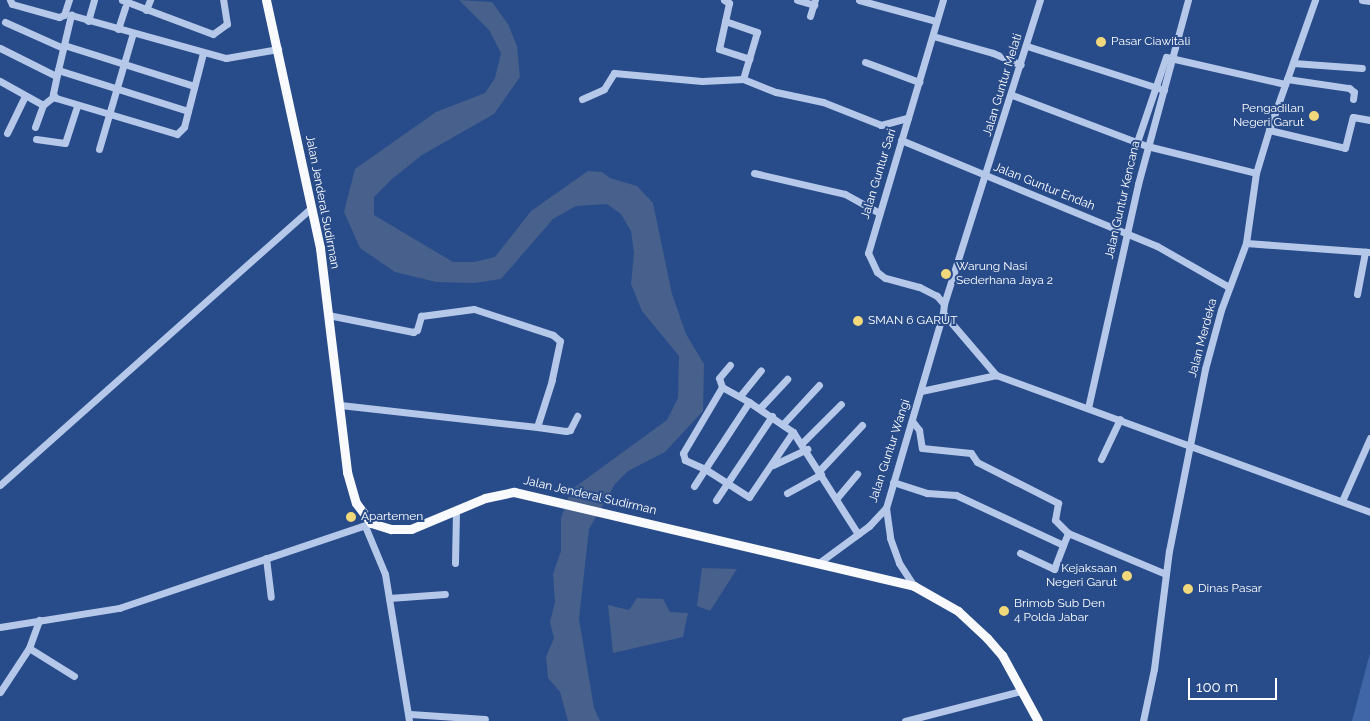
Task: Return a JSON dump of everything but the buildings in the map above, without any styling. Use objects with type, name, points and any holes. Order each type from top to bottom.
[{"type":"main road","name":"Jalan Jenderal Sudirman","points":[[266,0],[311,208],[328,315],[351,492],[368,524],[391,529],[411,529],[505,492],[562,501],[914,586],[968,619],[1002,655],[1038,721]]},
{"type":"street","points":[[10,0],[12,4],[59,17],[64,15],[69,0]]},
{"type":"street","points":[[88,20],[94,0]]},
{"type":"street","points":[[146,10],[150,0]]},
{"type":"street","points":[[118,29],[123,3],[216,34],[227,24],[222,0]]},
{"type":"street","points":[[724,0],[729,3],[719,49],[749,59]]},
{"type":"street","points":[[796,0],[814,3],[810,16]]},
{"type":"street","points":[[859,0],[936,21]]},
{"type":"street","name":"Jalan Guntur Sari","points":[[943,0],[878,212],[868,253],[876,272],[885,278],[929,290],[944,304]]},
{"type":"street","name":"Jalan Guntur Melati","points":[[944,304],[1012,95],[1040,0]]},
{"type":"street","name":"Jalan Guntur Kencana","points":[[1088,408],[1147,146],[1174,56],[1177,33],[1188,0]]},
{"type":"street","name":"Jalan Merdeka","points":[[1143,721],[1154,669],[1166,574],[1205,369],[1229,287],[1246,243],[1256,173],[1269,130],[1315,0]]},
{"type":"street","points":[[1362,0],[1370,1]]},
{"type":"street","points":[[35,127],[43,105],[54,96],[69,16],[203,53],[232,58],[278,49]]},
{"type":"street","points":[[5,22],[63,47],[194,86]]},
{"type":"street","points":[[725,22],[757,31],[743,79]]},
{"type":"street","points":[[99,148],[133,33]]},
{"type":"street","points":[[933,36],[993,53],[1020,65]]},
{"type":"street","points":[[1027,46],[1164,90]]},
{"type":"street","points":[[0,48],[57,73],[188,111]]},
{"type":"street","points":[[54,96],[108,115],[174,134],[182,131],[203,53]]},
{"type":"street","points":[[1137,142],[1164,58],[1174,56],[1286,82],[1349,88],[1354,92],[1354,99]]},
{"type":"street","points":[[865,62],[919,82]]},
{"type":"street","points":[[1293,63],[1362,68]]},
{"type":"street","points":[[582,98],[604,89],[614,73],[702,81],[743,79],[776,92],[823,102],[882,125],[908,118]]},
{"type":"street","points":[[0,81],[43,105]]},
{"type":"street","points":[[1012,95],[1147,146],[1256,173]]},
{"type":"street","points":[[7,133],[25,96]]},
{"type":"street","points":[[36,139],[65,143],[78,105]]},
{"type":"street","points":[[1269,130],[1345,148],[1353,117],[1370,120]]},
{"type":"street","name":"Jalan Guntur Endah","points":[[901,140],[1164,249],[1229,287]]},
{"type":"street","points":[[754,173],[845,194],[878,212]]},
{"type":"street","points":[[0,485],[311,208]]},
{"type":"street","points":[[1246,243],[1367,252],[1357,294]]},
{"type":"street","points":[[921,391],[944,304]]},
{"type":"street","points":[[328,315],[413,332],[417,330],[421,316],[474,309],[558,338],[552,380],[537,426]]},
{"type":"street","points":[[943,312],[996,375],[1370,512]]},
{"type":"street","points":[[730,364],[719,378],[722,387],[760,408],[793,432],[804,446],[858,534]]},
{"type":"street","points":[[740,396],[761,370]]},
{"type":"street","name":"Jalan Guntur Wangi","points":[[820,562],[858,534],[886,508],[921,391],[996,375]]},
{"type":"street","points":[[760,408],[787,379]]},
{"type":"street","points":[[783,424],[819,385]]},
{"type":"street","points":[[722,387],[683,453],[685,460],[705,469],[726,484],[750,497],[793,432]]},
{"type":"street","points":[[694,486],[749,402]]},
{"type":"street","points":[[772,465],[804,446],[841,404]]},
{"type":"street","points":[[340,405],[537,426],[566,431],[570,430],[577,416]]},
{"type":"street","points":[[716,500],[772,416]]},
{"type":"street","points":[[1101,459],[1120,419]]},
{"type":"street","points":[[913,422],[919,430],[922,448],[972,454],[977,462],[1058,503],[1055,520],[1068,533],[1166,574]]},
{"type":"street","points":[[787,493],[820,473],[862,425]]},
{"type":"street","points":[[1342,501],[1370,438]]},
{"type":"street","points":[[836,499],[857,474]]},
{"type":"street","points":[[893,482],[927,493],[956,495],[1063,544]]},
{"type":"street","points":[[886,508],[890,538],[899,563],[914,586]]},
{"type":"street","points":[[455,563],[456,511]]},
{"type":"street","points":[[0,626],[119,608],[368,524],[385,574],[410,717],[484,719]]},
{"type":"street","points":[[1020,553],[1054,570],[1068,533]]},
{"type":"street","points":[[266,558],[271,597]]},
{"type":"street","points":[[389,598],[445,594]]},
{"type":"street","points":[[0,692],[28,648],[39,620]]},
{"type":"street","points":[[28,648],[74,676]]},
{"type":"street","points":[[905,721],[1021,691]]},
{"type":"shaded area","points":[[459,0],[492,2],[508,24],[517,46],[520,77],[494,114],[422,155],[392,179],[374,197],[374,215],[453,262],[474,262],[495,257],[531,211],[588,171],[602,172],[610,178],[637,186],[653,203],[672,294],[686,334],[704,364],[703,411],[665,452],[628,471],[615,484],[589,529],[579,619],[594,708],[600,721],[568,721],[560,692],[548,678],[546,657],[554,638],[550,622],[555,602],[553,574],[561,551],[561,518],[571,490],[667,420],[678,398],[679,356],[642,311],[631,284],[634,253],[631,231],[621,214],[607,204],[576,206],[553,219],[501,279],[474,283],[436,282],[395,272],[360,248],[344,212],[355,169],[436,112],[485,93],[495,78],[501,53],[489,30]]},
{"type":"shaded area","points":[[702,568],[737,569],[710,611],[697,606]]},
{"type":"shaded area","points":[[637,598],[663,599],[670,612],[688,613],[683,637],[613,653],[608,605],[629,610]]},
{"type":"shaded area","points":[[1370,653],[1370,721],[1352,721]]},
{"type":"place","name":"Pasar Ciawitali","points":[[1101,42]]},
{"type":"place","name":"Pengadilan Negeri Garut","points":[[1314,116]]},
{"type":"place","name":"Warung Nasi Sederhana Jaya 2","points":[[946,274]]},
{"type":"place","name":"SMAN 6 GARUT","points":[[858,321]]},
{"type":"place","name":"Apartemen","points":[[351,517]]},
{"type":"place","name":"Kejaksaan Negeri Garut","points":[[1127,576]]},
{"type":"place","name":"Dinas Pasar","points":[[1188,589]]},
{"type":"place","name":"Brimob Sub Den 4 Polda Jabar","points":[[1004,611]]}]
